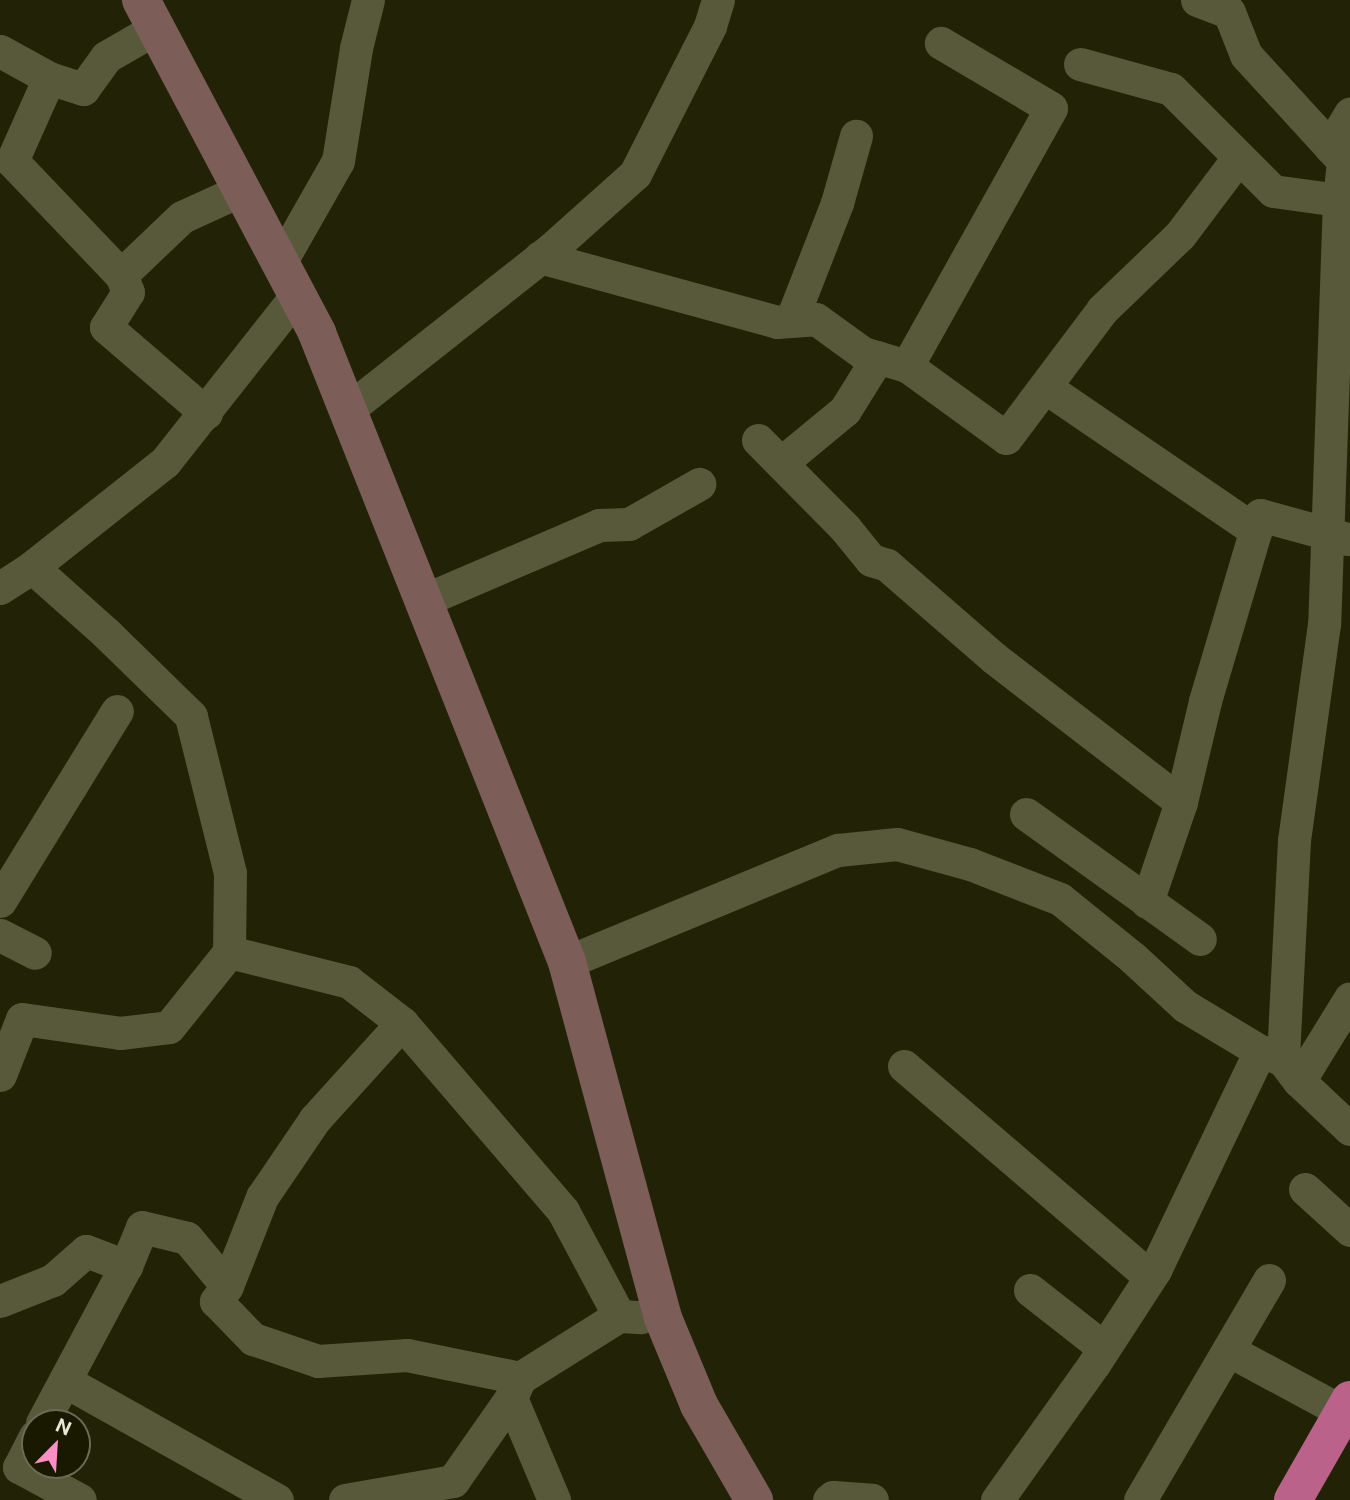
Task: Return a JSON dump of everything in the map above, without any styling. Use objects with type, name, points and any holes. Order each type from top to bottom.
[{"type":"highway","points":[[1293,1500],[1347,1406]]},
{"type":"main road","points":[[148,14],[317,333],[567,962],[663,1318],[699,1405],[754,1500]]},
{"type":"street","points":[[0,588],[32,567],[165,462],[206,412],[289,279],[338,161],[356,48],[368,0]]},
{"type":"street","points":[[346,411],[540,257],[635,174],[710,26],[718,0]]},
{"type":"street","points":[[1196,0],[1229,12],[1246,55],[1343,161],[1339,200],[1339,535],[1294,840],[1281,1064]]},
{"type":"street","points":[[0,51],[49,78],[83,89],[106,57],[148,14]]},
{"type":"street","points":[[941,43],[1051,108],[892,361],[845,410],[770,451],[872,560],[887,565],[994,658],[1181,802]]},
{"type":"street","points":[[1080,64],[1171,89],[1273,191],[1339,200]]},
{"type":"street","points":[[49,78],[12,161],[121,275],[128,292],[106,327],[206,412]]},
{"type":"street","points":[[1330,146],[1350,114]]},
{"type":"street","points":[[791,321],[837,203],[856,136]]},
{"type":"street","points":[[540,257],[777,322],[816,319],[863,353],[892,361],[1006,438],[1102,310],[1180,235],[1238,158]]},
{"type":"street","points":[[121,275],[182,217],[242,190]]},
{"type":"street","points":[[1045,387],[1256,531]]},
{"type":"street","points":[[422,601],[599,525],[629,524],[699,484]]},
{"type":"street","points":[[1133,958],[1159,910],[1205,701],[1260,515],[1339,535]]},
{"type":"street","points":[[0,1075],[22,1019],[120,1033],[169,1027],[229,952],[230,873],[191,716],[106,633],[32,567]]},
{"type":"street","points":[[0,901],[117,711]]},
{"type":"street","points":[[1026,814],[1200,939]]},
{"type":"street","points":[[567,962],[838,849],[897,844],[970,864],[1060,899],[1133,958],[1185,1006],[1281,1064],[1350,1129]]},
{"type":"street","points":[[0,935],[35,953]]},
{"type":"street","points":[[229,952],[349,982],[402,1023],[563,1211],[619,1316]]},
{"type":"street","points":[[997,1500],[1104,1348],[1150,1277],[1204,1173],[1281,1064],[1350,998]]},
{"type":"street","points":[[402,1023],[315,1119],[262,1197],[227,1286],[216,1301],[253,1339],[318,1360],[407,1355],[516,1388]]},
{"type":"street","points":[[904,1066],[1150,1277]]},
{"type":"street","points":[[1305,1189],[1350,1230]]},
{"type":"street","points":[[50,1409],[126,1266],[142,1227],[187,1238],[227,1286]]},
{"type":"street","points":[[0,1301],[53,1280],[86,1251],[126,1266]]},
{"type":"street","points":[[1140,1500],[1269,1280]]},
{"type":"street","points":[[1030,1290],[1104,1348]]},
{"type":"street","points":[[345,1500],[453,1481],[516,1388],[619,1316],[663,1318]]},
{"type":"street","points":[[1228,1350],[1347,1406]]},
{"type":"street","points":[[65,1381],[276,1500]]},
{"type":"street","points":[[516,1388],[554,1500]]},
{"type":"street","points":[[41,1479],[80,1500]]},
{"type":"street","points":[[829,1500],[833,1497],[872,1500]]}]
